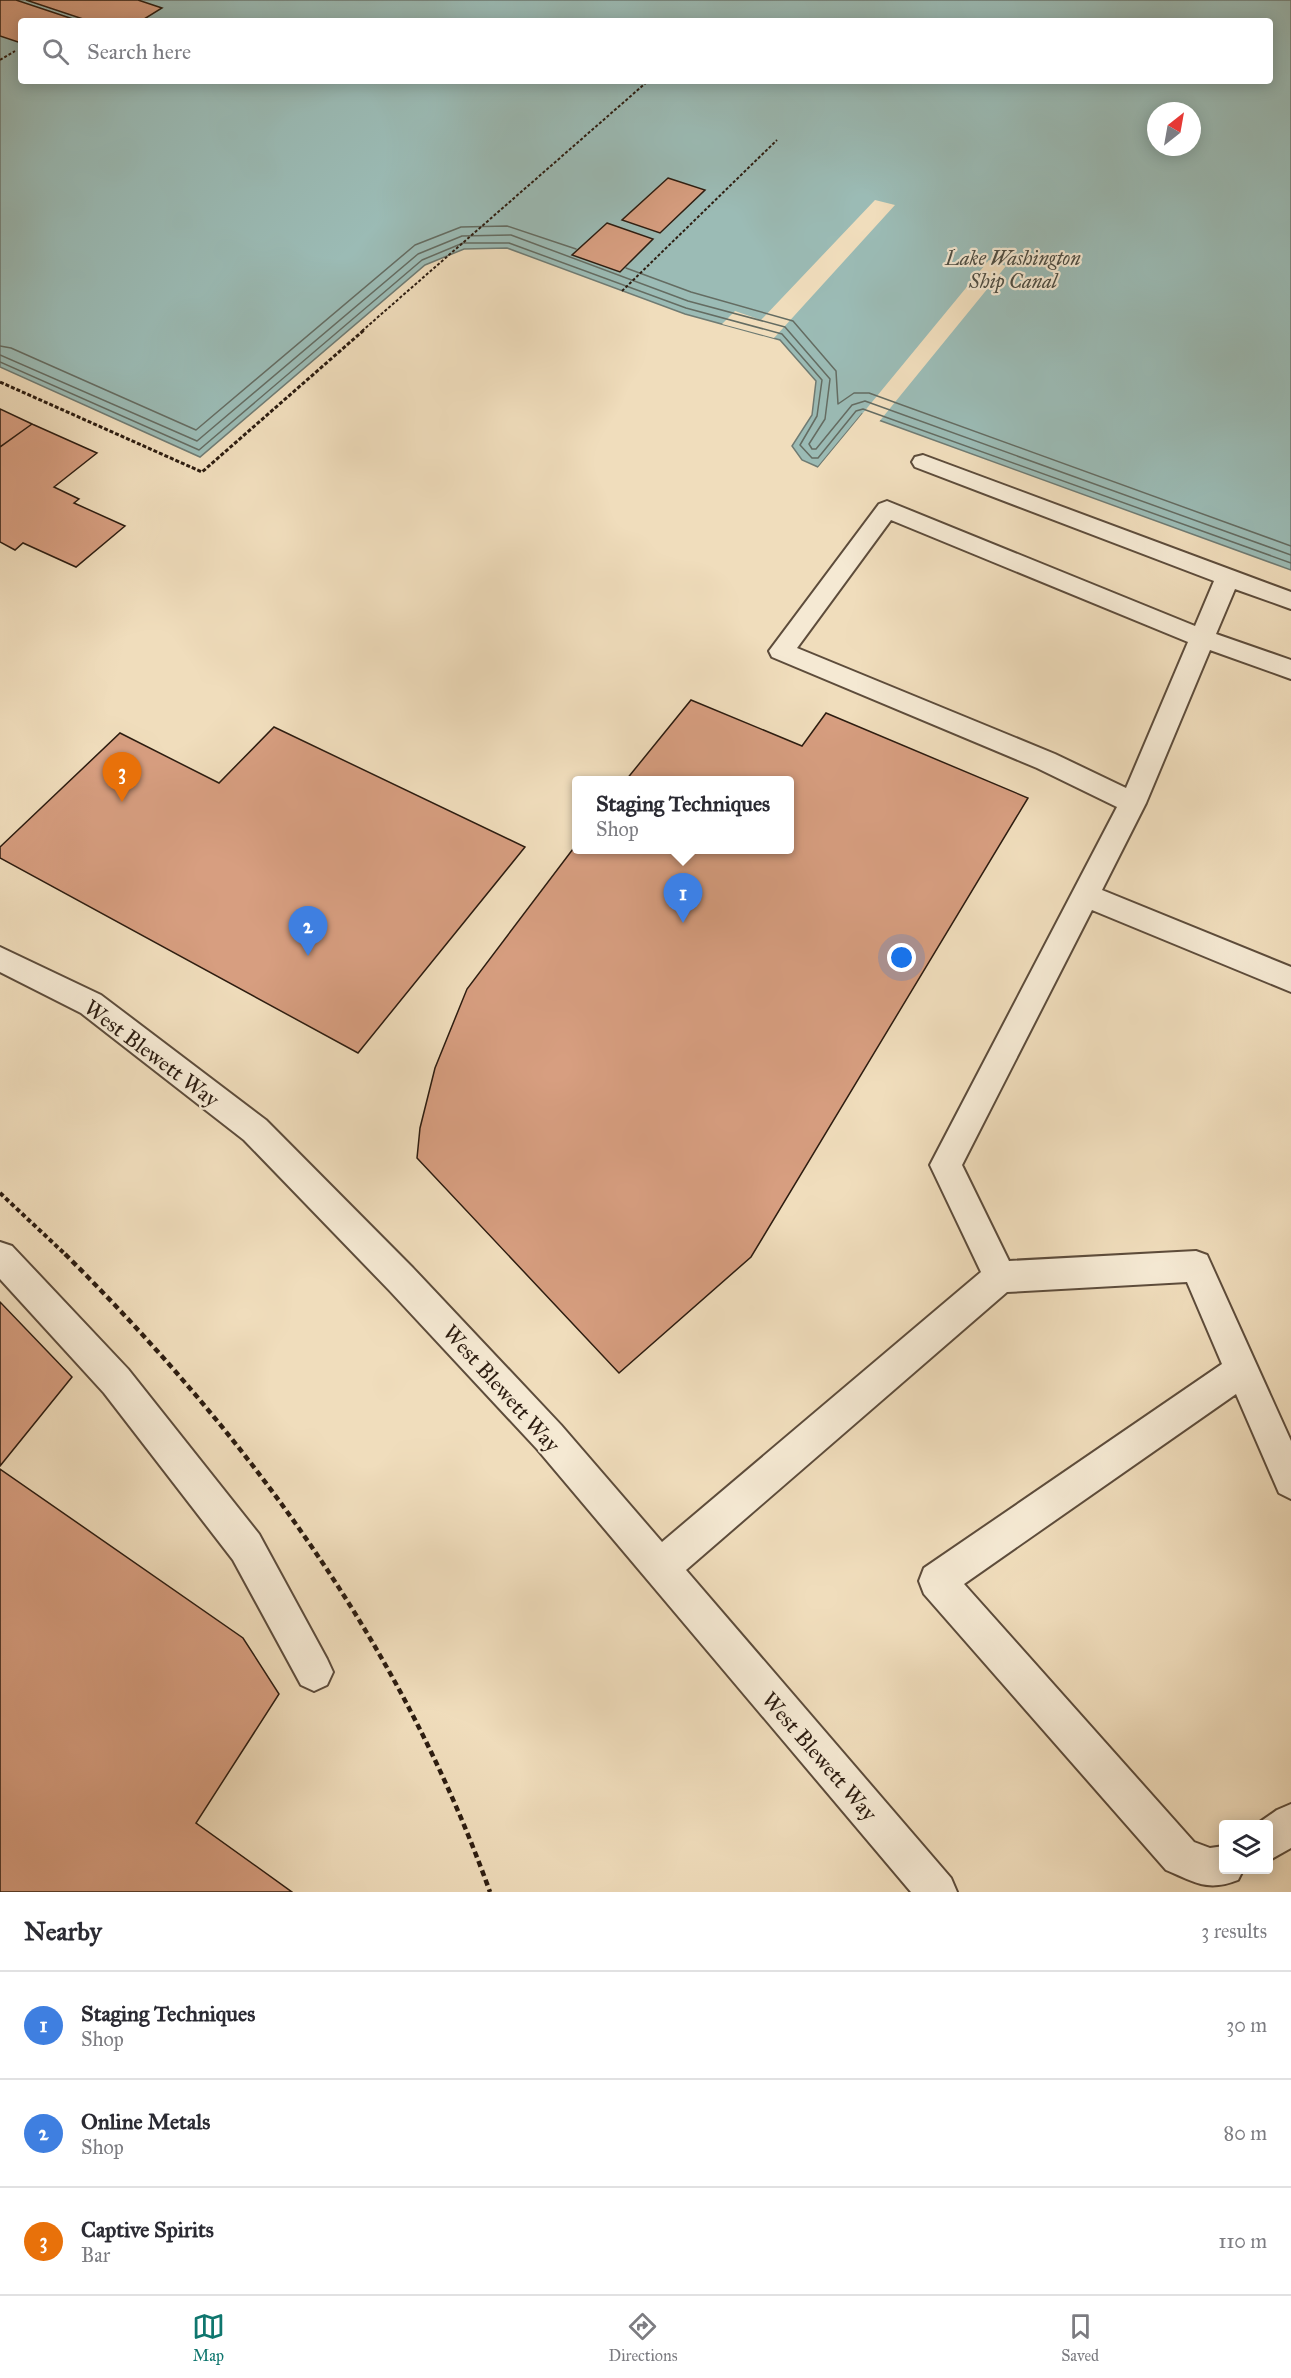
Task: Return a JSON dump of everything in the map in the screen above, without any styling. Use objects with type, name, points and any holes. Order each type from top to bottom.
[{"type":"lane","points":[[923,462],[1291,601]]},
{"type":"lane","points":[[1133,803],[1047,761],[781,651],[887,509],[1202,638],[1291,670]]},
{"type":"lane","points":[[1000,1277],[946,1166],[1133,803],[1228,577]]},
{"type":"lane","points":[[1086,895],[1291,980]]},
{"type":"lane","name":"West Blewett Way","points":[[0,959],[91,1004],[255,1130],[401,1279],[549,1437],[659,1569],[937,1892]]},
{"type":"lane","points":[[2,1257],[116,1381],[246,1547],[314,1672]]},
{"type":"lane","points":[[659,1569],[1000,1277],[1196,1266],[1291,1481]]},
{"type":"lane","points":[[1219,1867],[1210,1868],[1180,1856],[937,1581],[1242,1370]]},
{"type":"lane","points":[[1273,1838],[1291,1824]]},
{"type":"path","points":[[0,60],[15,51]]},
{"type":"path","points":[[0,382],[202,472],[645,84]]},
{"type":"path","points":[[622,291],[777,140]]},
{"type":"water","name":"Lake Washington Ship Canal","points":[[0,0],[1291,0],[1291,570],[862,414],[818,467],[802,460],[792,446],[812,415],[816,381],[780,340],[685,314],[507,248],[464,249],[425,265],[200,457],[0,367]]},
{"type":"pier","points":[[875,200],[895,205],[774,338],[722,324],[735,311],[761,320]]},
{"type":"pier","points":[[989,260],[1006,266],[878,423],[862,418],[820,469],[816,470]]},
{"type":"building","points":[[0,0],[16,0],[70,18],[18,18],[18,42],[0,36]]},
{"type":"building","points":[[26,0],[138,0],[162,8],[146,18],[80,18]]},
{"type":"building","points":[[668,178],[705,190],[660,233],[622,220]]},
{"type":"building","points":[[607,223],[653,239],[620,272],[572,255]]},
{"type":"building","points":[[0,409],[32,424],[0,447]]},
{"type":"building","points":[[32,424],[97,453],[54,487],[79,499],[74,503],[125,526],[76,567],[23,543],[15,550],[0,542],[0,447]]},
{"type":"building","points":[[691,700],[802,746],[826,713],[1028,798],[751,1257],[619,1373],[417,1158],[420,1128],[435,1068],[467,989],[572,850],[572,854],[794,854],[794,776],[629,776]]},
{"type":"building","points":[[274,727],[525,847],[358,1053],[0,858],[0,847],[120,733],[219,783]]},
{"type":"building","points":[[0,1302],[72,1377],[0,1466]]},
{"type":"building","points":[[0,1469],[243,1638],[279,1694],[196,1823],[292,1892],[0,1892]]},
{"type":"place","name":"Captive Spirits","points":[[122,802]]},
{"type":"place","name":"Staging Techniques","points":[[683,923]]},
{"type":"place","name":"Online Metals","points":[[308,956]]}]
